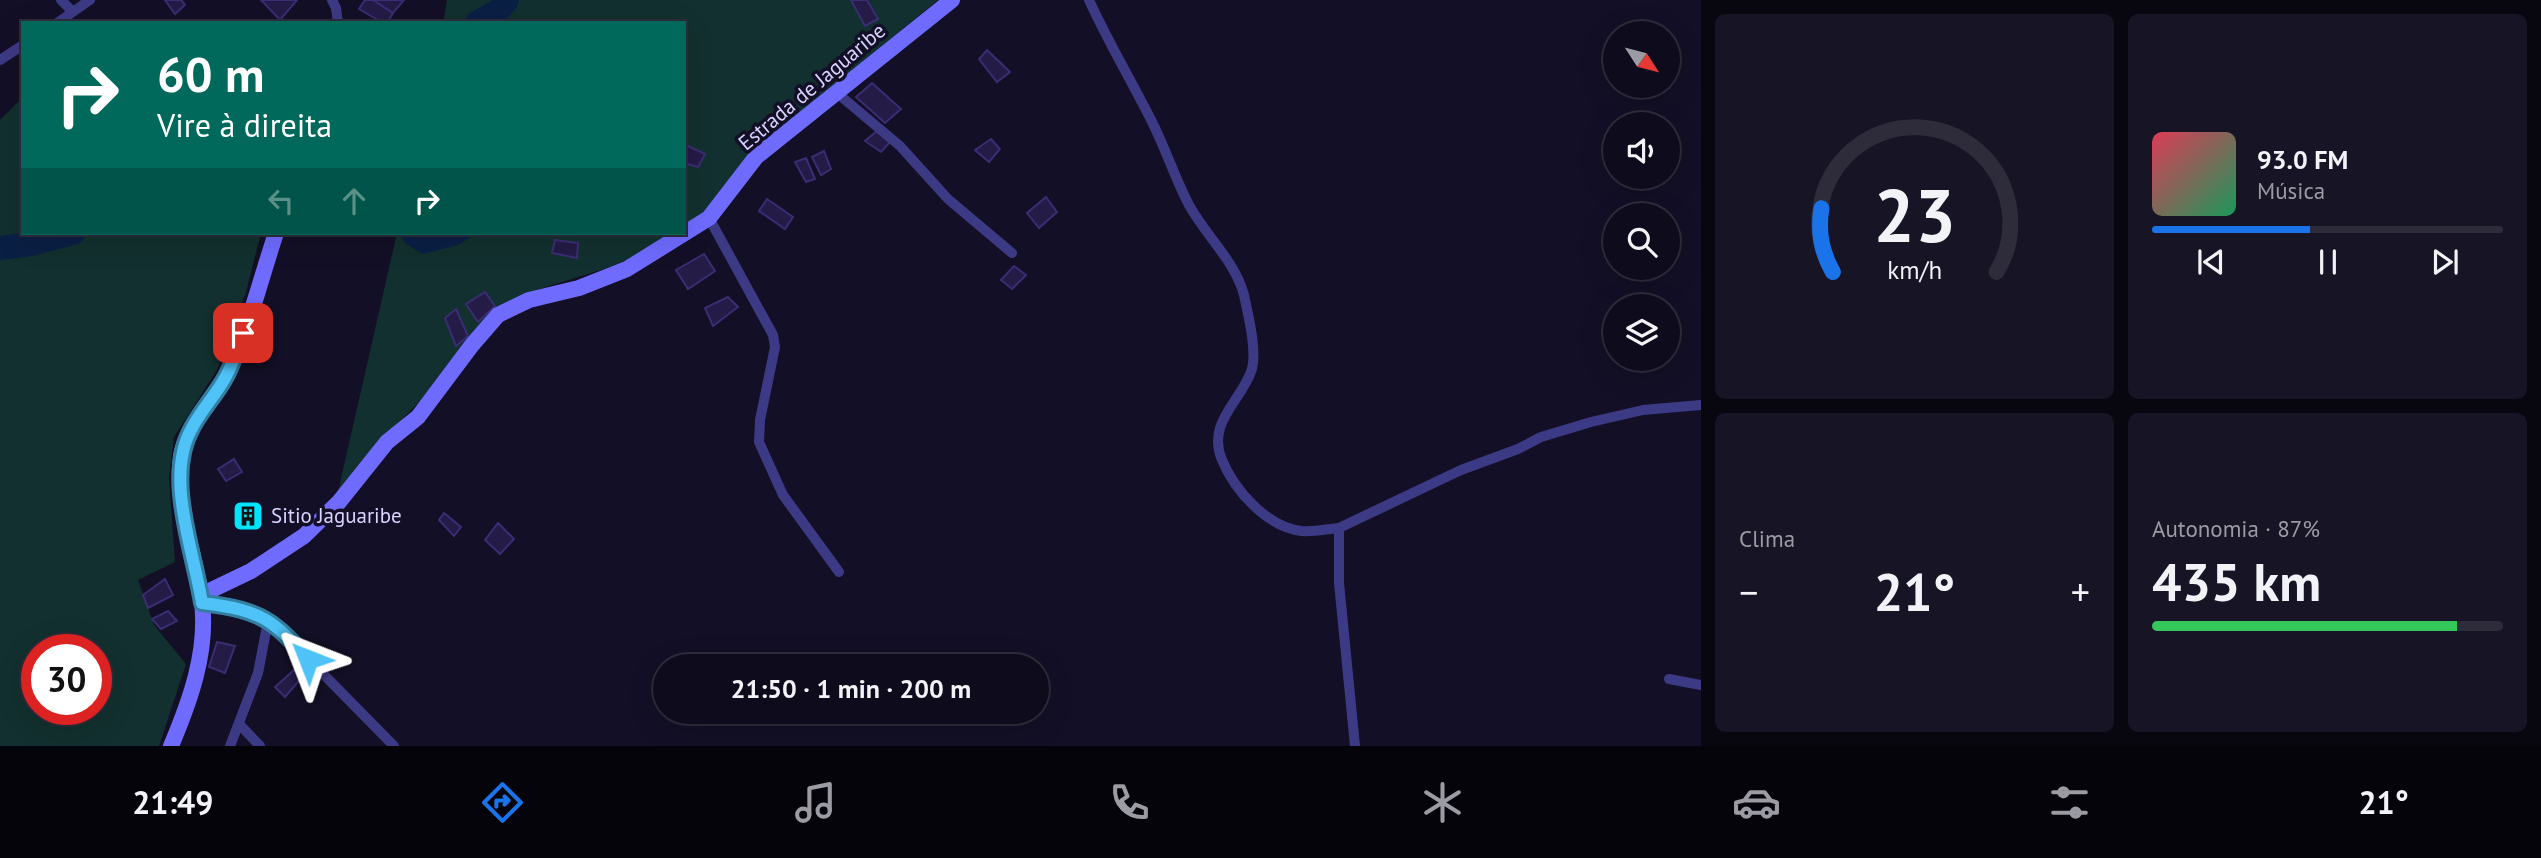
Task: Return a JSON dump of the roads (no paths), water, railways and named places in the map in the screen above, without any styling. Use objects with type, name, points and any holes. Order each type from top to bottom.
[{"type":"street","points":[[61,0],[73,12]]},
{"type":"street","points":[[60,21],[90,0]]},
{"type":"street","points":[[332,0],[338,21]]},
{"type":"street","name":"Estrada de Jaguaribe","points":[[686,232],[709,218],[757,157],[952,0]]},
{"type":"street","points":[[1089,0],[1155,128],[1190,206],[1235,273],[1243,293],[1254,352],[1252,368],[1219,428],[1217,440],[1222,460],[1242,492],[1266,516],[1303,531],[1339,528],[1461,470],[1518,449],[1541,437],[1643,410],[1701,405]]},
{"type":"street","points":[[0,60],[21,46]]},
{"type":"street","points":[[837,93],[900,146],[948,199],[1012,253]]},
{"type":"street","points":[[709,218],[773,335],[775,347],[760,421],[760,442],[783,495],[839,572]]},
{"type":"street","points":[[171,746],[190,696],[204,625],[202,599],[181,495],[181,453],[191,429],[224,381],[234,358],[275,235]]},
{"type":"street","name":"Estrada de Jaguaribe","points":[[202,599],[304,536],[339,502],[387,442],[418,417],[498,315],[529,300],[579,288],[627,269],[682,235]]},
{"type":"street","points":[[1339,528],[1339,583],[1355,746]]},
{"type":"street","points":[[202,599],[268,621],[394,746]]},
{"type":"street","points":[[230,746],[258,673],[268,621]]},
{"type":"street","points":[[1669,679],[1701,685]]},
{"type":"street","points":[[240,725],[260,746]]},
{"type":"water","points":[[401,235],[475,235],[458,245],[422,254],[405,243]]},
{"type":"waterway","points":[[480,21],[498,11],[507,0]]},
{"type":"waterway","points":[[0,248],[31,244],[65,235]]},
{"type":"place","name":"Sitio Jaguaribe","points":[[248,516]]}]
